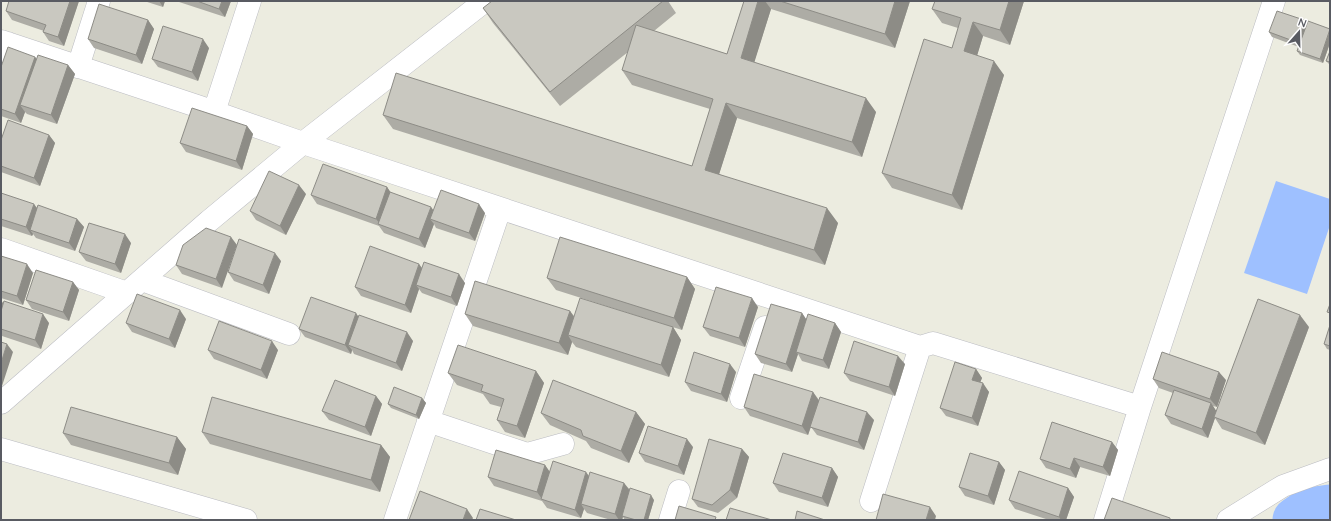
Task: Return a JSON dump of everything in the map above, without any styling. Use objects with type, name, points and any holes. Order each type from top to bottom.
[{"type":"street","points":[[78,67],[99,1]]},
{"type":"street","points":[[214,112],[250,1]]},
{"type":"street","points":[[1,403],[208,222],[303,143],[485,1]]},
{"type":"street","points":[[1105,520],[1140,407],[1274,1]]},
{"type":"street","points":[[3,49],[78,67],[500,209],[920,347],[933,343],[1140,407]]},
{"type":"street","points":[[395,520],[500,209]]},
{"type":"street","points":[[1,249],[134,286],[289,334]]},
{"type":"street","points":[[742,398],[774,299]]},
{"type":"street","points":[[871,501],[920,347]]},
{"type":"street","points":[[428,421],[527,454],[563,444]]},
{"type":"street","points":[[1,450],[246,520]]},
{"type":"street","points":[[1228,520],[1283,486],[1330,470]]},
{"type":"street","points":[[670,520],[679,491]]},
{"type":"water","points":[[1276,181],[1330,199],[1330,225],[1307,294],[1244,273]]},
{"type":"building","points":[[9,1],[70,1],[58,37],[43,32],[46,25],[6,11]]},
{"type":"building","points":[[197,1],[222,1],[219,9]]},
{"type":"building","points":[[492,1],[663,1],[550,92],[483,8]]},
{"type":"building","points":[[744,1],[758,1],[741,58],[866,98],[852,142],[726,103],[705,170],[827,208],[814,250],[383,115],[396,73],[692,166],[713,99],[622,70],[636,25],[727,54]]},
{"type":"building","points":[[780,1],[895,1],[885,34]]},
{"type":"building","points":[[935,1],[1009,1],[1000,30],[973,22],[964,51],[994,61],[952,195],[882,173],[924,39],[952,48],[961,18],[932,9]]},
{"type":"building","points":[[99,4],[148,20],[136,55],[88,39]]},
{"type":"building","points":[[1277,11],[1304,20],[1296,42],[1269,32]]},
{"type":"building","points":[[1308,21],[1330,29],[1320,59],[1297,51]]},
{"type":"building","points":[[163,26],[203,39],[192,72],[152,59]]},
{"type":"building","points":[[8,47],[35,57],[15,114],[1,109],[1,67]]},
{"type":"building","points":[[1330,51],[1330,62],[1326,61]]},
{"type":"building","points":[[38,55],[68,65],[51,115],[20,105]]},
{"type":"building","points":[[192,108],[247,126],[236,161],[180,143]]},
{"type":"building","points":[[8,120],[49,135],[34,178],[1,166],[1,140]]},
{"type":"building","points":[[323,164],[387,187],[376,219],[311,195]]},
{"type":"building","points":[[269,171],[299,185],[280,226],[250,211]]},
{"type":"building","points":[[441,190],[479,204],[469,233],[430,219]]},
{"type":"building","points":[[390,192],[431,207],[419,239],[378,224]]},
{"type":"building","points":[[1,193],[34,204],[26,227],[1,219]]},
{"type":"building","points":[[38,205],[77,219],[69,243],[30,230]]},
{"type":"building","points":[[89,223],[125,234],[115,264],[79,252]]},
{"type":"building","points":[[206,228],[231,237],[216,279],[176,265],[183,245]]},
{"type":"building","points":[[560,237],[687,277],[674,318],[547,278]]},
{"type":"building","points":[[239,239],[275,253],[263,285],[228,272]]},
{"type":"building","points":[[370,246],[419,264],[405,305],[355,287]]},
{"type":"building","points":[[1,256],[27,264],[17,296],[1,291]]},
{"type":"building","points":[[424,262],[459,274],[451,297],[416,285]]},
{"type":"building","points":[[36,270],[73,282],[63,312],[26,300]]},
{"type":"building","points":[[475,281],[570,311],[559,343],[465,314]]},
{"type":"building","points":[[716,287],[752,298],[739,338],[703,327]]},
{"type":"building","points":[[137,294],[180,310],[169,339],[126,323]]},
{"type":"building","points":[[311,297],[356,313],[345,345],[299,329]]},
{"type":"building","points":[[580,298],[673,327],[661,365],[568,335]]},
{"type":"building","points":[[1258,299],[1300,315],[1256,433],[1214,417]]},
{"type":"building","points":[[4,301],[43,314],[35,340],[1,329],[1,311]]},
{"type":"building","points":[[771,304],[802,313],[786,364],[755,354]]},
{"type":"building","points":[[1330,304],[1330,313],[1327,312]]},
{"type":"building","points":[[808,314],[835,323],[823,360],[796,352]]},
{"type":"building","points":[[359,315],[407,332],[396,363],[348,345]]},
{"type":"building","points":[[219,321],[272,341],[261,370],[208,350]]},
{"type":"building","points":[[1330,325],[1330,346],[1324,344]]},
{"type":"building","points":[[854,341],[898,356],[889,387],[844,373]]},
{"type":"building","points":[[1,342],[7,344],[1,363]]},
{"type":"building","points":[[458,345],[536,371],[517,426],[497,420],[504,399],[481,391],[483,385],[448,373]]},
{"type":"building","points":[[694,352],[730,364],[721,394],[685,382]]},
{"type":"building","points":[[1162,352],[1219,372],[1210,399],[1153,379]]},
{"type":"building","points":[[955,362],[976,369],[972,380],[983,383],[972,418],[940,408]]},
{"type":"building","points":[[754,374],[813,392],[802,426],[744,407]]},
{"type":"building","points":[[335,380],[376,396],[365,427],[322,411]]},
{"type":"building","points":[[553,380],[636,412],[621,451],[583,436],[581,430],[541,413]]},
{"type":"building","points":[[394,387],[422,398],[416,415],[388,404]]},
{"type":"building","points":[[1174,390],[1211,403],[1202,429],[1165,415]]},
{"type":"building","points":[[212,397],[381,445],[371,480],[202,432]]},
{"type":"building","points":[[820,397],[867,412],[858,442],[810,427]]},
{"type":"building","points":[[71,407],[177,437],[169,463],[63,433]]},
{"type":"building","points":[[1052,422],[1112,442],[1103,467],[1074,458],[1070,469],[1040,459]]},
{"type":"building","points":[[648,426],[687,439],[678,466],[639,453]]},
{"type":"building","points":[[709,439],[742,449],[730,490],[712,505],[692,499]]},
{"type":"building","points":[[496,450],[545,465],[537,492],[488,477]]},
{"type":"building","points":[[783,453],[832,468],[822,498],[773,483]]},
{"type":"building","points":[[970,453],[999,462],[988,496],[959,487]]},
{"type":"building","points":[[553,461],[586,472],[575,510],[541,499]]},
{"type":"building","points":[[1019,471],[1068,488],[1059,517],[1009,500]]},
{"type":"building","points":[[590,472],[624,483],[615,514],[581,504]]},
{"type":"building","points":[[630,488],[651,495],[644,520],[636,520],[622,516]]},
{"type":"building","points":[[420,491],[467,509],[463,520],[409,520]]},
{"type":"building","points":[[883,494],[930,507],[926,520],[876,520]]},
{"type":"building","points":[[1112,498],[1170,518],[1170,520],[1104,520]]},
{"type":"building","points":[[679,506],[716,517],[715,520],[675,520]]},
{"type":"building","points":[[730,508],[772,520],[726,520]]},
{"type":"building","points":[[480,509],[516,520],[476,520]]},
{"type":"building","points":[[797,511],[825,520],[795,520]]},
{"type":"waterway","points":[[1296,520],[1309,511],[1330,508]]}]
